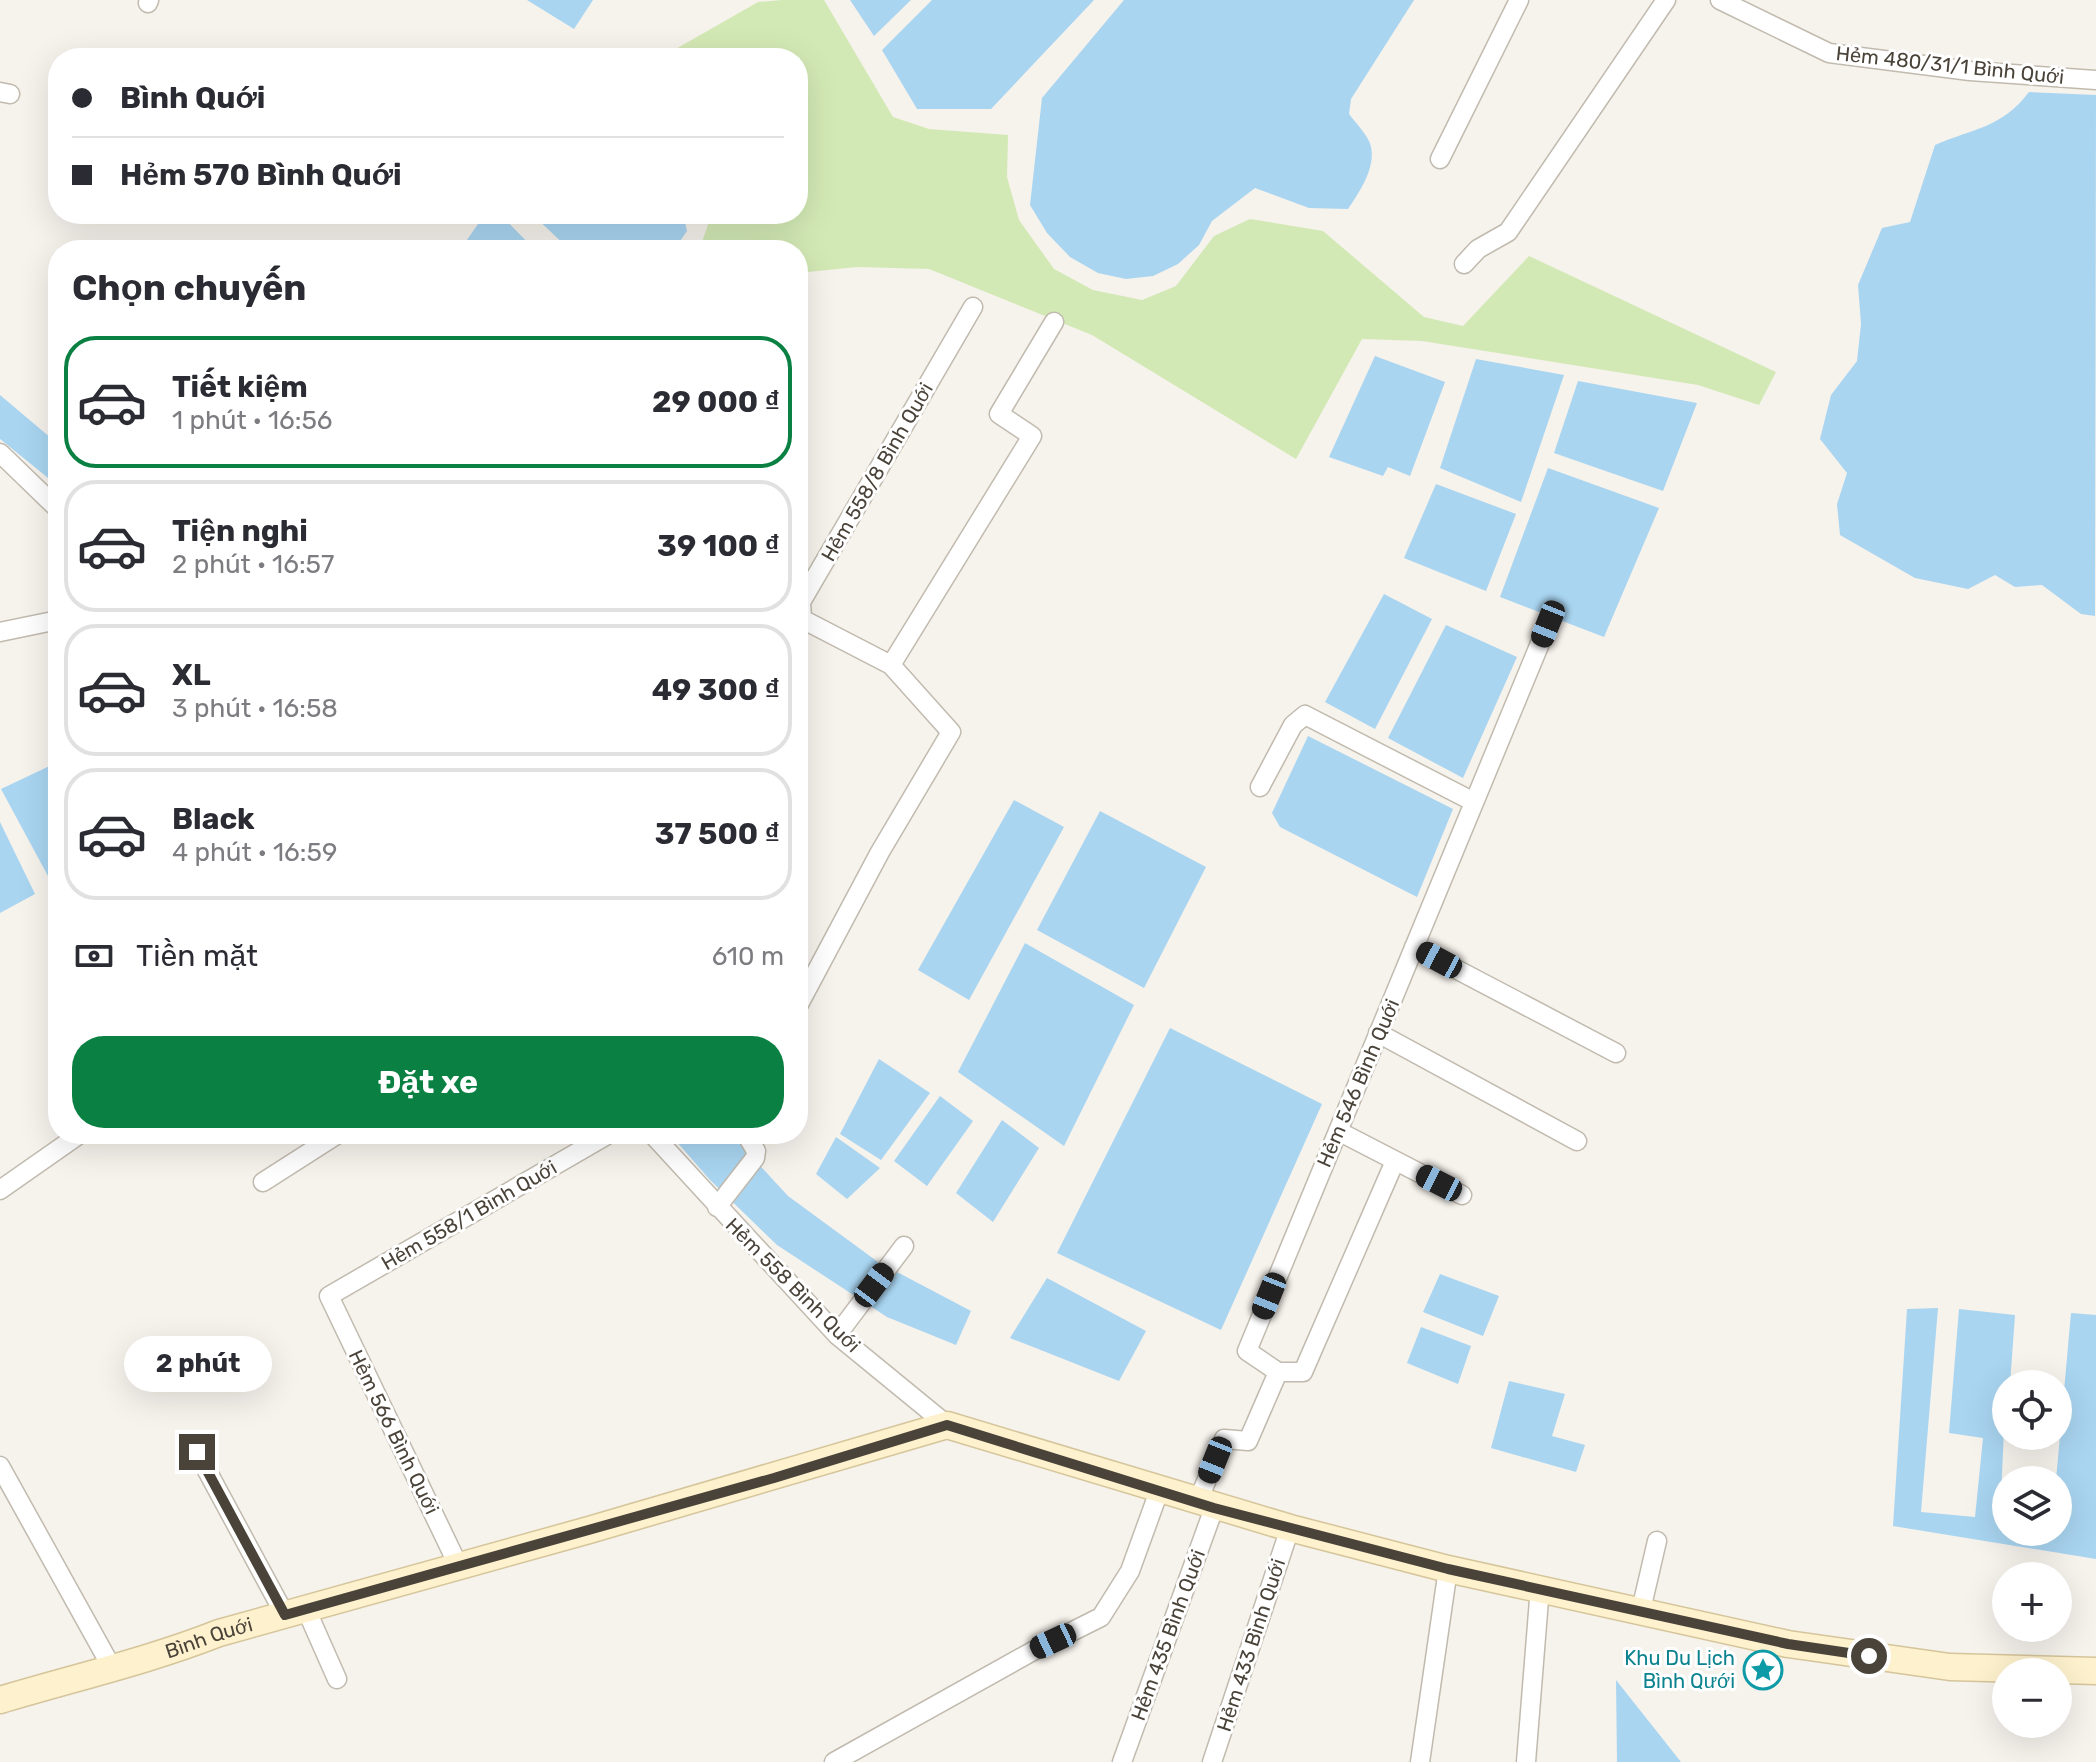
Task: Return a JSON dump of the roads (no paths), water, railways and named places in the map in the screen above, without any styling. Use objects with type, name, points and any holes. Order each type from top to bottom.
[{"type":"main road","name":"Bình Quới","points":[[0,1700],[111,1666],[167,1654],[219,1633],[459,1567],[947,1425]]},
{"type":"main road","points":[[947,1425],[1290,1528],[1448,1569],[1788,1644],[1950,1667],[2096,1671]]},
{"type":"street","points":[[1440,159],[1519,0]]},
{"type":"street","points":[[1464,264],[1478,249],[1508,232],[1666,0]]},
{"type":"street","name":"Hẻm 480/31/1 Bình Quới","points":[[1720,0],[1829,53],[1970,71],[2096,80]]},
{"type":"street","name":"Hẻm 558/8 Bình Quới","points":[[808,590],[973,307]]},
{"type":"street","points":[[891,665],[1032,436],[999,414],[1054,322]]},
{"type":"street","points":[[0,453],[48,499]]},
{"type":"street","points":[[0,632],[48,622]]},
{"type":"street","name":"Hẻm 558/8 Bình Quới","points":[[808,622],[891,665],[951,732],[880,852],[808,987]]},
{"type":"street","name":"Hẻm 546 Bình Quới","points":[[1278,1372],[1247,1351],[1548,624]]},
{"type":"street","points":[[1260,787],[1293,725],[1305,715],[1474,802]]},
{"type":"street","points":[[1414,947],[1616,1053]]},
{"type":"street","points":[[1378,1033],[1577,1141]]},
{"type":"street","points":[[1338,1131],[1462,1195]]},
{"type":"street","points":[[0,1190],[66,1144]]},
{"type":"street","points":[[263,1182],[322,1144]]},
{"type":"street","name":"Hẻm 558/1 Bình Quới","points":[[329,1296],[592,1144]]},
{"type":"street","name":"Hẻm 558 Bình Quới","points":[[664,1144],[837,1335],[947,1425]]},
{"type":"street","points":[[720,1204],[750,1166],[756,1151],[752,1144]]},
{"type":"street","points":[[1206,1505],[1224,1439],[1248,1441],[1278,1372],[1303,1372],[1395,1161]]},
{"type":"street","points":[[837,1335],[904,1246]]},
{"type":"street","name":"Hẻm 566 Bình Quới","points":[[329,1296],[459,1567]]},
{"type":"street","points":[[197,1452],[337,1679]]},
{"type":"street","points":[[0,1466],[111,1666]]},
{"type":"street","points":[[834,1762],[1033,1651],[1101,1617],[1130,1571],[1159,1491]]},
{"type":"street","name":"Hẻm 435 Bình Quới","points":[[1122,1762],[1206,1505]]},
{"type":"street","name":"Hẻm 433 Bình Quới","points":[[1212,1762],[1290,1528]]},
{"type":"street","points":[[1641,1610],[1657,1541]]},
{"type":"street","points":[[1420,1762],[1448,1569]]},
{"type":"street","points":[[1526,1762],[1540,1587]]},
{"type":"water","points":[[527,0],[593,0],[574,29]]},
{"type":"water","points":[[850,0],[911,0],[874,36]]},
{"type":"water","points":[[932,0],[1094,0],[991,109],[917,109],[882,50]]},
{"type":"water","points":[[1124,0],[1414,0],[1351,99],[1349,114],[1369,141],[1372,159],[1367,177],[1348,209],[1309,208],[1255,188],[1212,221],[1199,245],[1178,264],[1153,276],[1126,279],[1098,273],[1070,257],[1047,233],[1030,205],[1042,98]]},
{"type":"water","points":[[2029,92],[2096,95],[2095,616],[2081,614],[2042,585],[2015,587],[1995,575],[1968,589],[1915,578],[1840,535],[1837,504],[1847,473],[1820,439],[1831,395],[1857,361],[1861,324],[1858,285],[1882,228],[1910,222],[1935,145],[1998,120]]},
{"type":"water","points":[[478,224],[510,224],[525,240],[467,240]]},
{"type":"water","points":[[543,224],[685,224],[687,231],[681,240],[559,240]]},
{"type":"water","points":[[1375,356],[1445,382],[1410,476],[1388,467],[1383,476],[1329,457]]},
{"type":"water","points":[[1476,359],[1564,375],[1521,502],[1440,468]]},
{"type":"water","points":[[1578,381],[1697,403],[1663,491],[1554,453]]},
{"type":"water","points":[[0,395],[48,436],[48,478],[0,439]]},
{"type":"water","points":[[1548,468],[1659,508],[1604,637],[1500,597]]},
{"type":"water","points":[[1436,484],[1516,514],[1486,591],[1404,558]]},
{"type":"water","points":[[1384,594],[1432,619],[1375,729],[1325,702]]},
{"type":"water","points":[[1446,625],[1517,657],[1463,778],[1388,738]]},
{"type":"water","points":[[1308,736],[1453,809],[1417,897],[1280,827],[1272,813]]},
{"type":"water","points":[[48,767],[48,876],[1,789]]},
{"type":"water","points":[[1014,800],[1064,827],[969,1000],[918,970]]},
{"type":"water","points":[[1100,811],[1206,867],[1144,988],[1037,930]]},
{"type":"water","points":[[0,822],[35,894],[0,913]]},
{"type":"water","points":[[1025,943],[1134,1005],[1064,1146],[958,1072]]},
{"type":"water","points":[[1170,1028],[1322,1104],[1221,1330],[1057,1253]]},
{"type":"water","points":[[879,1059],[930,1093],[881,1160],[840,1134]]},
{"type":"water","points":[[940,1096],[973,1121],[927,1186],[894,1161]]},
{"type":"water","points":[[1002,1120],[1039,1148],[993,1222],[956,1193]]},
{"type":"water","points":[[836,1137],[880,1168],[847,1199],[816,1174]]},
{"type":"water","points":[[679,1144],[740,1144],[788,1196],[878,1262],[971,1311],[956,1345],[887,1317],[777,1245],[710,1180]]},
{"type":"water","points":[[1440,1274],[1499,1296],[1483,1336],[1423,1312]]},
{"type":"water","points":[[1047,1278],[1146,1331],[1119,1381],[1010,1338]]},
{"type":"water","points":[[1938,1308],[1921,1512],[1975,1517],[1983,1438],[1949,1433],[1959,1309],[2015,1315],[2011,1370],[1992,1370],[1992,1450],[2003,1450],[2002,1466],[1992,1466],[1992,1542],[1893,1526],[1907,1309]]},
{"type":"water","points":[[2071,1313],[2096,1315],[2096,1559],[2016,1546],[2072,1546],[2072,1466],[2057,1466],[2059,1450],[2072,1450],[2072,1370],[2066,1370]]},
{"type":"water","points":[[1421,1327],[1471,1346],[1458,1384],[1407,1363]]},
{"type":"water","points":[[1509,1381],[1565,1394],[1552,1436],[1585,1445],[1576,1472],[1491,1448]]},
{"type":"water","points":[[1616,1680],[1681,1762],[1617,1762]]},
{"type":"place","name":"Khu Du Lịch Bình Qưới","points":[[1763,1670]]}]
